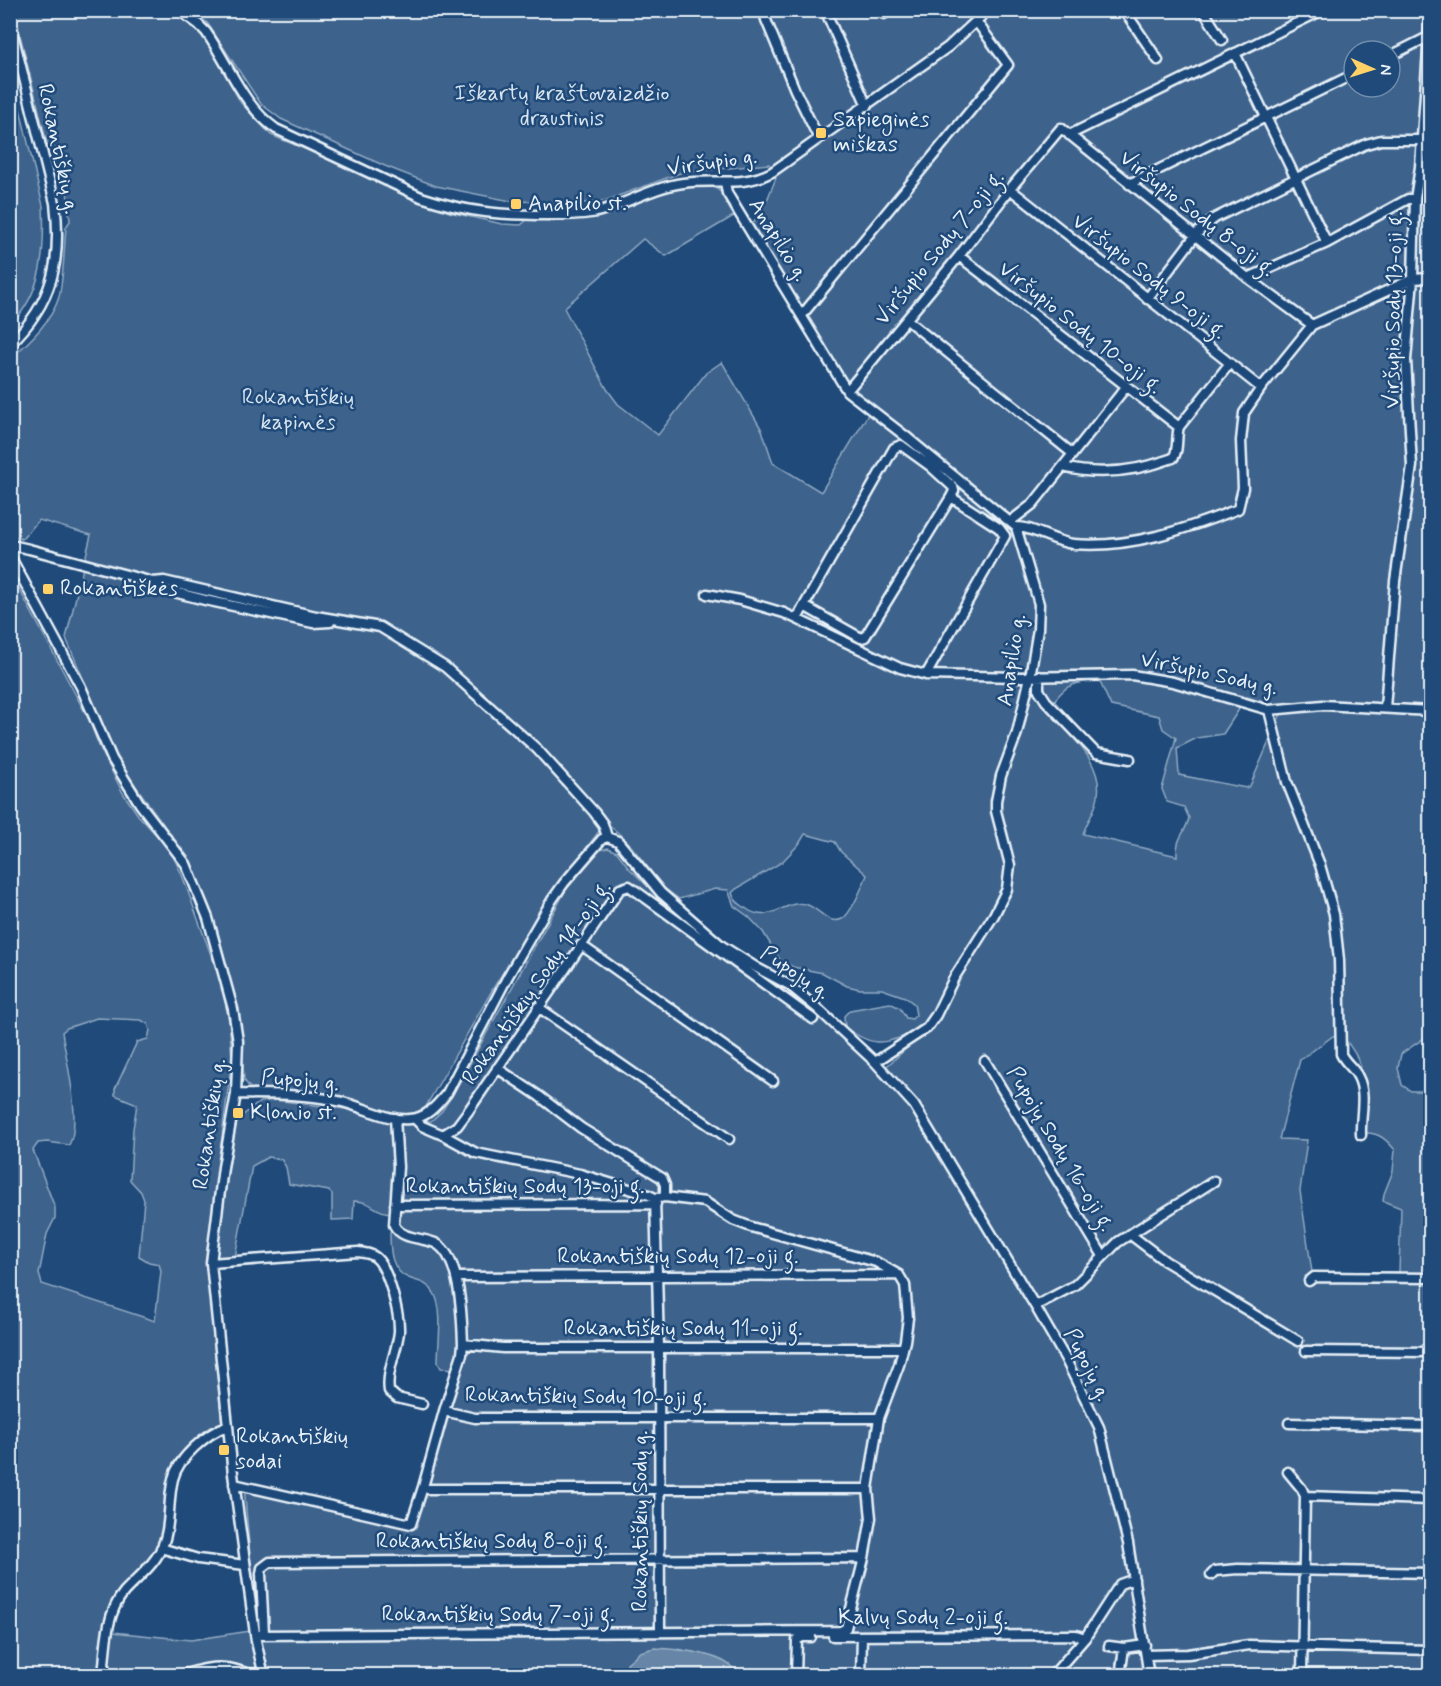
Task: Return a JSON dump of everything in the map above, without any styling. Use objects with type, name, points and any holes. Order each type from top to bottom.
[{"type":"street","name":"Viršupio g.","points":[[179,10],[206,32],[245,99],[262,119],[276,129],[421,197],[470,211],[496,214],[586,213],[598,211],[671,185],[696,181],[751,181],[767,175],[948,47],[988,10]]},
{"type":"street","points":[[764,10],[795,90],[819,139]]},
{"type":"street","points":[[1124,10],[1158,60]]},
{"type":"street","points":[[1203,10],[1222,40]]},
{"type":"street","points":[[1069,135],[1323,10]]},
{"type":"street","points":[[826,11],[867,106]]},
{"type":"street","name":"Viršupio Sodų 13-oji g.","points":[[1384,708],[1395,581],[1412,466],[1406,360],[1413,279],[1415,199],[1420,167],[1420,140],[1431,20]]},
{"type":"street","points":[[802,315],[1008,65],[976,21]]},
{"type":"street","name":"Rokantiškių g.","points":[[10,22],[52,191],[57,232],[53,279],[48,293],[40,310],[10,344]]},
{"type":"street","points":[[1402,50],[1428,37]]},
{"type":"street","points":[[1235,53],[1327,243]]},
{"type":"street","points":[[1129,184],[1342,80]]},
{"type":"street","name":"Viršupio Sodų 8-oji g.","points":[[1061,128],[1248,278],[1312,325]]},
{"type":"street","name":"Viršupio Sodų 7-oji g.","points":[[847,391],[1061,128]]},
{"type":"street","points":[[1147,299],[1195,236],[1215,218],[1366,144],[1381,140],[1420,140]]},
{"type":"street","name":"Anapilio g.","points":[[725,182],[727,193],[847,391],[1013,524],[1039,604],[1034,676],[1001,776],[996,801],[996,812],[1010,865],[1007,889],[927,1028],[874,1062]]},
{"type":"street","name":"Viršupio Sodų 9-oji g.","points":[[1010,189],[1230,363],[1179,427],[1176,436],[1176,455],[1157,464],[1133,469],[1101,472],[1078,471],[1063,467]]},
{"type":"street","points":[[1248,278],[1327,243],[1408,199],[1415,199]]},
{"type":"street","name":"Viršupio Sodų 10-oji g.","points":[[959,256],[1179,427]]},
{"type":"street","points":[[1126,387],[1029,509],[1013,524],[1048,538],[1070,543],[1138,541],[1169,533],[1238,509],[1243,488],[1241,441],[1244,413],[1261,388],[1312,325],[1413,279],[1431,278]]},
{"type":"street","points":[[907,320],[1073,454]]},
{"type":"street","points":[[1230,363],[1261,388]]},
{"type":"street","points":[[797,619],[804,606],[894,448],[901,445],[930,466],[953,487],[951,497],[865,637],[861,638],[804,606]]},
{"type":"street","points":[[964,506],[974,493]]},
{"type":"street","points":[[926,675],[1005,536],[999,528],[951,497]]},
{"type":"street","points":[[10,548],[16,546],[29,549],[153,582],[164,581],[340,621],[380,627],[445,667],[547,759],[594,812],[603,824],[607,837],[596,844],[552,900],[508,976],[447,1093],[438,1105],[416,1119],[422,1126],[488,1157],[580,1174],[618,1185],[655,1201]]},
{"type":"street","name":"Rokantiškių g.","points":[[10,556],[81,687],[117,768],[140,804],[183,860],[191,875],[208,918],[233,1009],[238,1041],[236,1094],[223,1167],[211,1263],[226,1426],[245,1564],[260,1635],[264,1674]]},
{"type":"street","name":"Viršupio Sodų g.","points":[[707,594],[740,600],[797,619],[900,668],[926,675],[1132,675],[1158,678],[1269,710],[1323,705],[1431,711]]},
{"type":"street","points":[[1034,676],[1046,701],[1096,753],[1130,759]]},
{"type":"street","points":[[1269,710],[1287,782],[1320,865],[1334,914],[1339,960],[1341,1054],[1343,1060],[1359,1078],[1362,1088],[1361,1135]]},
{"type":"street","name":"Pupojų g.","points":[[607,837],[618,841],[661,893],[722,946],[789,985],[818,1009],[874,1062],[914,1105],[1035,1305],[1065,1358],[1099,1427],[1128,1543],[1149,1676]]},
{"type":"street","name":"Rokantiškių Sodų 14-oji g.","points":[[443,1135],[457,1126],[620,890],[629,886],[813,1019]]},
{"type":"street","points":[[581,945],[772,1081]]},
{"type":"street","points":[[538,1007],[729,1139]]},
{"type":"street","name":"Pupojų Sodų 16-oji g.","points":[[985,1061],[1103,1256]]},
{"type":"street","points":[[497,1068],[581,1128],[662,1178],[665,1185],[665,1197]]},
{"type":"street","name":"Pupojų g.","points":[[236,1094],[337,1100],[395,1118],[416,1119]]},
{"type":"street","name":"Rokantiškių Sodų 10-oji g.","points":[[395,1118],[398,1167],[393,1221],[396,1230],[443,1248],[449,1255],[456,1277],[463,1344],[444,1411],[475,1418],[879,1418]]},
{"type":"street","points":[[1035,1305],[1075,1284],[1118,1242],[1214,1181]]},
{"type":"street","name":"Rokantiškių Sodų 13-oji g.","points":[[395,1205],[655,1201],[665,1197],[705,1202],[733,1220],[751,1227],[876,1262],[899,1275]]},
{"type":"street","name":"Rokantiškių Sodų g.","points":[[655,1201],[659,1347],[660,1632]]},
{"type":"street","points":[[1131,1235],[1165,1261],[1298,1341]]},
{"type":"street","points":[[211,1263],[358,1252],[375,1257],[383,1268],[395,1301],[399,1323],[399,1336],[389,1391],[397,1398],[422,1404]]},
{"type":"street","points":[[864,1558],[872,1511],[868,1489],[879,1418],[899,1365],[908,1318],[905,1285],[899,1275]]},
{"type":"street","name":"Rokantiškių Sodų 12-oji g.","points":[[456,1277],[899,1275]]},
{"type":"street","points":[[1309,1281],[1314,1277],[1431,1278]]},
{"type":"street","name":"Rokantiškių Sodų 11-oji g.","points":[[463,1344],[503,1348],[903,1348]]},
{"type":"street","points":[[1306,1351],[1431,1352]]},
{"type":"street","points":[[234,1484],[411,1524],[444,1411]]},
{"type":"street","points":[[1289,1423],[1431,1426]]},
{"type":"street","points":[[103,1676],[107,1634],[117,1602],[153,1562],[162,1548],[167,1530],[173,1478],[194,1448],[216,1430],[226,1426]]},
{"type":"street","points":[[1288,1472],[1305,1496],[1302,1676]]},
{"type":"street","points":[[423,1486],[429,1488],[868,1489]]},
{"type":"street","points":[[1305,1496],[1431,1500]]},
{"type":"street","points":[[162,1548],[198,1559],[245,1564]]},
{"type":"street","name":"Rokantiškių Sodų 8-oji g.","points":[[260,1635],[261,1574],[262,1568],[270,1562],[864,1558]]},
{"type":"street","name":"Rokantiškių Sodų 7-oji g.","points":[[260,1635],[841,1631],[847,1625],[864,1558]]},
{"type":"street","points":[[1211,1575],[1215,1571],[1238,1569],[1431,1573]]},
{"type":"street","points":[[1052,1676],[1085,1638],[1120,1584],[1134,1580]]},
{"type":"street","name":"Kalvų Sodų 2-oji g.","points":[[796,1676],[797,1643],[802,1637],[1076,1635],[1085,1638]]},
{"type":"street","points":[[861,1676],[862,1636]]},
{"type":"street","points":[[1109,1646],[1124,1648],[1144,1645]]},
{"type":"street","points":[[1146,1655],[1188,1654],[1249,1645],[1431,1650]]},
{"type":"street","points":[[1120,1676],[1124,1648]]},
{"type":"street","points":[[178,1676],[220,1668],[230,1668],[248,1675],[264,1674]]},
{"type":"green space","points":[[14,11],[168,11],[192,25],[206,40],[241,103],[271,135],[327,158],[407,196],[449,212],[502,224],[521,225],[528,219],[574,219],[602,215],[659,193],[691,185],[705,185],[717,189],[737,214],[666,256],[643,239],[564,308],[607,389],[618,404],[658,435],[706,373],[722,362],[762,430],[773,463],[821,492],[869,413],[843,391],[751,226],[765,205],[776,178],[769,164],[680,173],[607,200],[590,203],[511,201],[436,186],[385,166],[281,119],[261,104],[208,24],[195,11],[1430,11],[1430,1034],[1401,1054],[1398,1068],[1402,1085],[1411,1091],[1430,1091],[1430,1675],[738,1676],[723,1661],[679,1649],[627,1674],[628,1676],[11,1675],[10,572],[89,720],[99,746],[123,793],[138,815],[170,850],[182,875],[220,980],[229,1020],[232,1057],[206,1262],[222,1424],[209,1430],[178,1460],[172,1470],[164,1528],[154,1555],[113,1604],[103,1631],[191,1640],[261,1631],[250,1556],[244,1486],[411,1524],[457,1369],[441,1368],[438,1362],[440,1317],[437,1300],[429,1287],[404,1276],[395,1266],[391,1253],[390,1232],[398,1233],[391,1213],[380,1211],[361,1201],[354,1201],[353,1219],[332,1220],[332,1194],[329,1191],[289,1184],[286,1167],[281,1159],[268,1157],[252,1166],[235,1257],[233,1259],[216,1258],[235,1125],[238,1119],[260,1102],[275,1100],[345,1109],[392,1123],[431,1121],[442,1111],[453,1094],[566,890],[600,850],[608,848],[617,852],[629,868],[674,912],[770,983],[821,1017],[880,1072],[915,1041],[915,1033],[887,1041],[872,1041],[864,1039],[845,1027],[844,1016],[850,1010],[890,1003],[900,1008],[906,1018],[912,1019],[916,1015],[914,1004],[905,997],[882,989],[860,989],[847,986],[823,973],[793,967],[780,960],[763,932],[749,917],[734,906],[728,890],[715,889],[679,899],[664,888],[628,842],[606,822],[555,889],[494,987],[425,1108],[414,1113],[398,1115],[345,1098],[311,1091],[250,1088],[244,1080],[240,1022],[217,929],[191,863],[118,761],[66,638],[91,535],[39,520],[22,539],[11,535],[11,358],[39,330],[56,306],[62,280],[66,227],[70,221],[67,190],[57,150],[48,147]],"holes":[[[1099,680],[1111,706],[1159,716],[1163,729],[1176,738],[1162,789],[1167,802],[1184,807],[1189,818],[1179,840],[1177,856],[1083,834],[1096,804],[1099,790],[1097,777],[1085,752],[1047,710],[1068,687]],[[1247,697],[1283,709],[1250,786],[1246,788],[1179,775],[1177,748],[1197,738],[1223,734]],[[805,834],[835,842],[841,852],[867,875],[853,906],[845,916],[842,919],[833,920],[805,904],[761,914],[738,903],[732,893],[782,862]],[[97,1018],[141,1020],[148,1024],[150,1030],[148,1039],[137,1042],[115,1089],[115,1095],[137,1104],[130,1180],[141,1192],[144,1200],[139,1256],[149,1262],[159,1264],[161,1271],[155,1321],[42,1284],[39,1274],[47,1234],[55,1218],[55,1208],[33,1150],[38,1143],[69,1145],[73,1135],[74,1106],[62,1032],[67,1028]],[[1333,1036],[1342,1036],[1358,1059],[1365,1093],[1364,1133],[1381,1137],[1395,1150],[1393,1171],[1383,1201],[1401,1208],[1399,1272],[1312,1272],[1300,1191],[1307,1140],[1279,1139],[1300,1060]]]},
{"type":"green space","points":[[10,67],[43,206],[44,222],[40,270],[36,284],[22,312],[11,324]]},
{"type":"shaded area","points":[[654,1648],[688,1651],[713,1657],[724,1662],[738,1675],[628,1675],[627,1663],[640,1652]]},
{"type":"place","name":"Sapieginės miškas","points":[[821,133]]},
{"type":"place","name":"Anapilio st.","points":[[516,204]]},
{"type":"place","name":"Rokantiškės","points":[[48,589]]},
{"type":"place","name":"Klonio st.","points":[[238,1113]]},
{"type":"place","name":"Rokantiškių sodai","points":[[224,1450]]},
{"type":"park label","name":"Iškartų kraštovaizdžio draustinis","points":[[562,106]]},
{"type":"park label","name":"Rokantiškių kapinės","points":[[298,410]]}]
